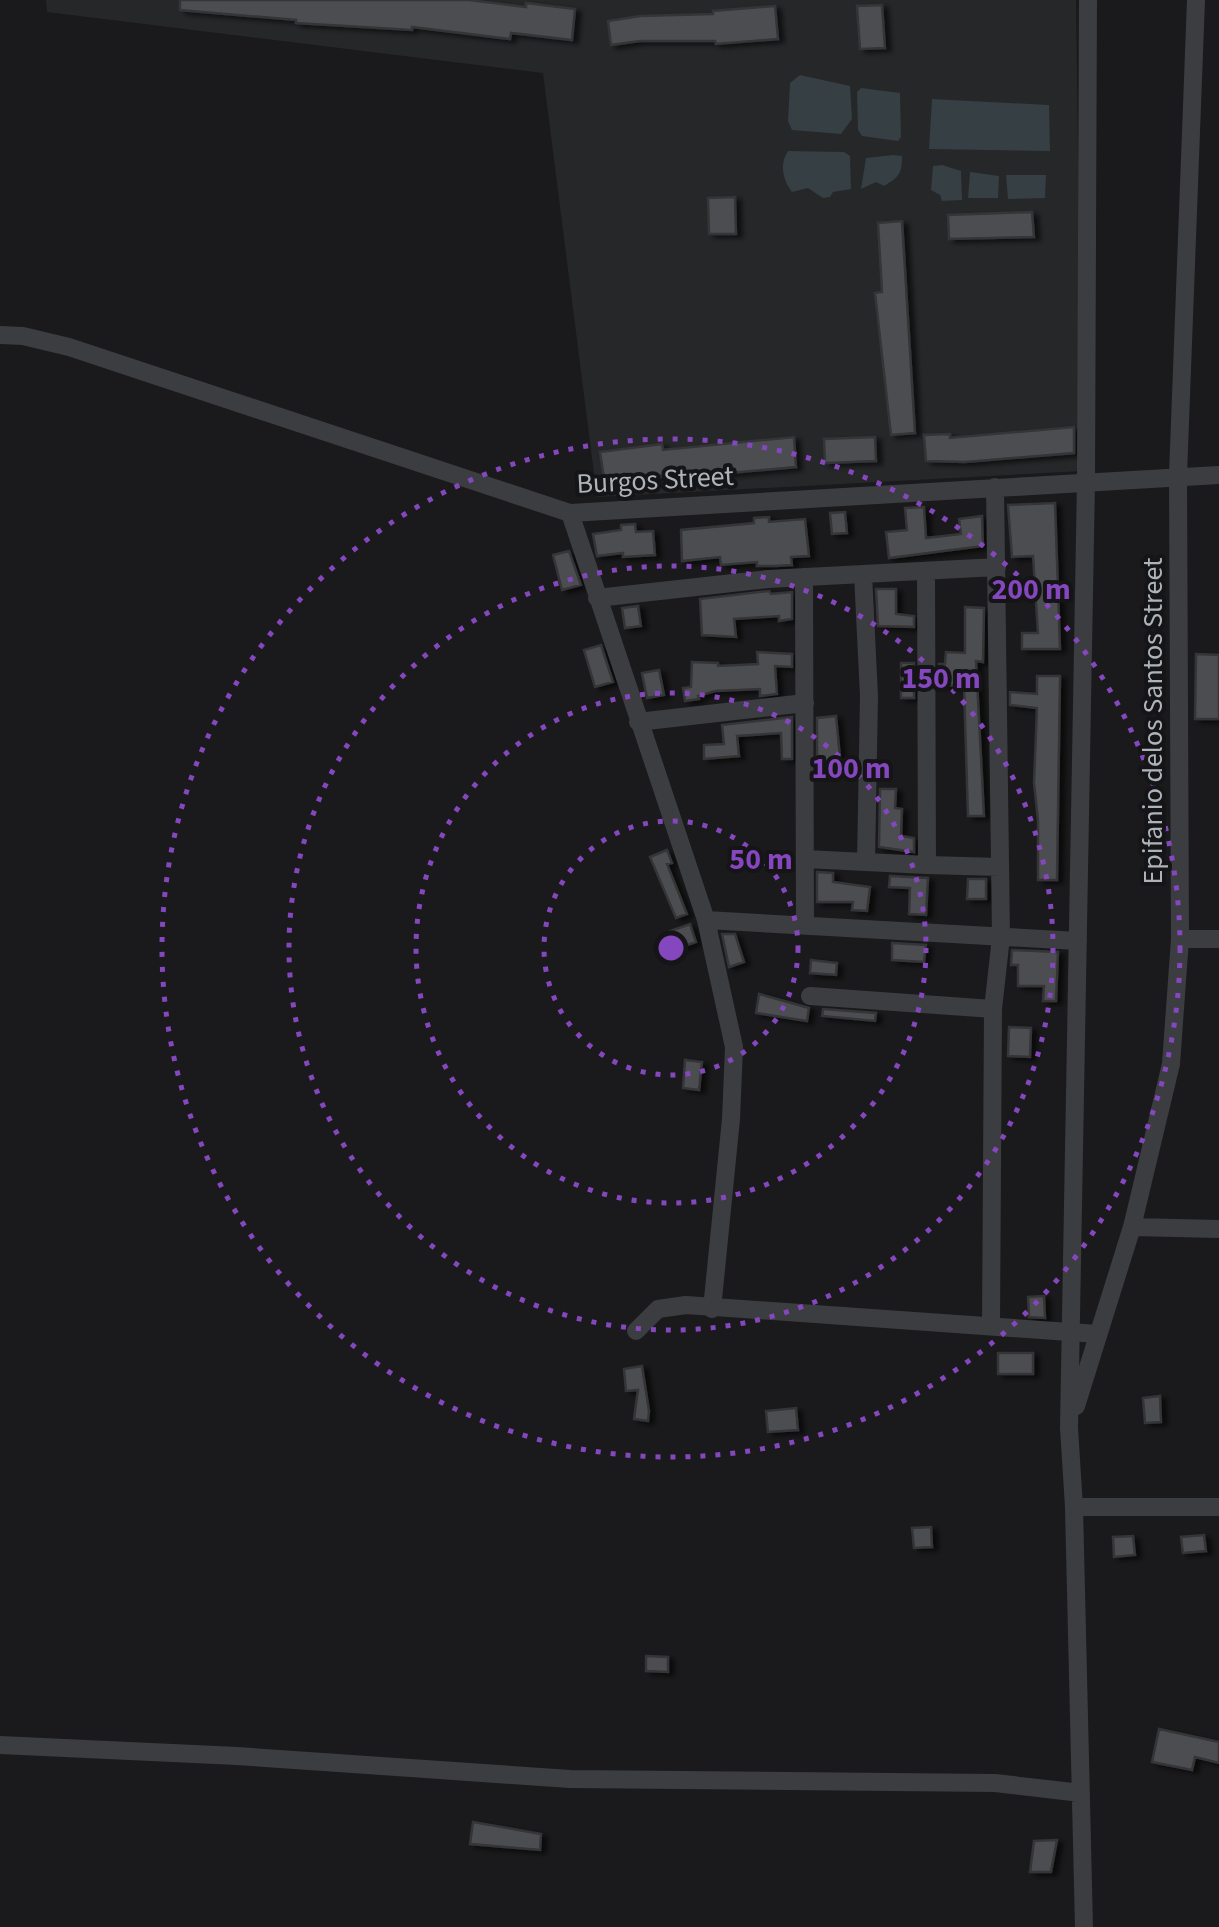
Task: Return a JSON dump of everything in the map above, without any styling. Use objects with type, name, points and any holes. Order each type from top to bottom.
[{"type":"street","points":[[1084,1927],[1069,1428],[1086,482],[1088,0]]},
{"type":"street","name":"Epifanio delos Santos Street","points":[[1069,1428],[1132,1227],[1170,1064],[1180,939],[1178,475],[1196,0]]},
{"type":"street","name":"Burgos Street","points":[[0,335],[68,346],[570,513],[1219,474]]},
{"type":"street","points":[[991,1325],[992,1009],[1000,937],[995,487]]},
{"type":"street","points":[[570,513],[706,920],[734,1047],[712,1309]]},
{"type":"street","points":[[597,598],[804,577],[997,568]]},
{"type":"street","points":[[926,571],[928,866]]},
{"type":"street","points":[[863,574],[868,673],[866,862]]},
{"type":"street","points":[[804,577],[805,925]]},
{"type":"street","points":[[638,722],[805,703]]},
{"type":"street","points":[[805,859],[1000,867]]},
{"type":"street","points":[[706,920],[1078,942]]},
{"type":"street","points":[[1180,939],[1219,939]]},
{"type":"street","points":[[810,996],[992,1009]]},
{"type":"street","points":[[1132,1227],[1219,1228]]},
{"type":"street","points":[[636,1330],[650,1314],[670,1305],[1098,1334]]},
{"type":"street","points":[[1074,1507],[1219,1507]]},
{"type":"street","points":[[0,1745],[238,1756],[570,1779],[995,1784],[1081,1794]]},
{"type":"shaded area","points":[[46,0],[1076,0],[1082,471],[597,497],[543,73],[47,12]]},
{"type":"shaded area","points":[[800,75],[850,86],[852,119],[841,134],[792,130],[788,121],[790,83]]},
{"type":"shaded area","points":[[861,88],[900,93],[898,141],[862,136],[858,130],[857,92]]},
{"type":"shaded area","points":[[932,99],[1049,105],[1050,151],[929,149]]},
{"type":"shaded area","points":[[788,151],[844,152],[850,156],[851,189],[823,198],[808,188],[792,192],[783,172]]},
{"type":"shaded area","points":[[902,156],[896,177],[884,186],[876,182],[861,189],[866,158]]},
{"type":"shaded area","points":[[933,166],[961,171],[962,200],[942,201],[931,190]]},
{"type":"shaded area","points":[[970,172],[999,176],[998,198],[968,198]]},
{"type":"shaded area","points":[[1006,175],[1046,175],[1045,198],[1008,199]]},
{"type":"building","points":[[180,0],[469,0],[575,9],[572,40],[511,33],[510,39],[412,27],[296,23],[180,10]]},
{"type":"building","points":[[882,5],[885,48],[860,49],[857,6]]},
{"type":"building","points":[[775,6],[778,39],[611,45],[608,21]]},
{"type":"building","points":[[735,197],[736,234],[709,234],[708,198]]},
{"type":"building","points":[[1032,212],[1034,237],[949,239],[948,215]]},
{"type":"building","points":[[902,221],[915,433],[891,435],[875,293],[882,292],[878,223]]},
{"type":"building","points":[[1074,427],[1074,453],[965,462],[926,461],[924,435],[950,434],[950,438]]},
{"type":"building","points":[[794,437],[796,467],[605,484],[600,452],[662,444],[663,450]]},
{"type":"building","points":[[875,437],[876,461],[825,463],[824,439]]},
{"type":"building","points":[[1055,503],[1060,649],[1022,649],[1022,633],[1038,633],[1033,556],[1012,557],[1008,505]]},
{"type":"building","points":[[924,507],[926,538],[961,534],[959,519],[982,516],[983,546],[889,558],[886,532],[907,530],[905,508]]},
{"type":"building","points":[[845,512],[847,533],[832,534],[830,513]]},
{"type":"building","points":[[769,517],[769,522],[805,519],[809,556],[791,557],[792,565],[776,566],[757,566],[757,562],[721,565],[720,557],[682,561],[681,530],[754,523],[754,518]]},
{"type":"building","points":[[635,524],[636,532],[653,531],[655,555],[597,556],[593,534]]},
{"type":"building","points":[[569,551],[581,585],[562,590],[553,555]]},
{"type":"building","points":[[876,589],[896,589],[896,614],[914,616],[914,627],[878,626]]},
{"type":"building","points":[[792,592],[792,619],[734,619],[736,637],[702,635],[700,599]]},
{"type":"building","points":[[638,606],[641,626],[625,628],[622,608]]},
{"type":"building","points":[[965,607],[984,608],[983,662],[976,661],[984,816],[968,816],[964,686],[939,685],[939,664],[945,664],[946,652],[965,653]]},
{"type":"building","points":[[601,645],[613,682],[595,687],[584,650]]},
{"type":"building","points":[[757,652],[792,654],[792,667],[775,666],[777,694],[760,696],[760,689],[715,691],[685,701],[683,688],[691,687],[692,662],[718,666],[758,664]]},
{"type":"building","points":[[1196,654],[1219,655],[1219,719],[1195,719]]},
{"type":"building","points":[[901,663],[914,663],[914,698],[901,698]]},
{"type":"building","points":[[659,670],[664,695],[647,698],[642,673]]},
{"type":"building","points":[[1037,676],[1060,676],[1057,880],[1038,880],[1034,783],[1037,708],[1010,705],[1010,692],[1037,694]]},
{"type":"building","points":[[836,716],[840,758],[834,758],[835,766],[817,769],[817,718]]},
{"type":"building","points":[[792,717],[792,759],[782,759],[781,733],[737,736],[739,756],[704,759],[704,745],[724,744],[722,725]]},
{"type":"building","points":[[880,789],[896,789],[895,808],[902,809],[901,836],[914,838],[914,852],[879,847]]},
{"type":"building","points":[[667,850],[672,863],[667,864],[687,914],[676,918],[650,857]]},
{"type":"building","points":[[817,872],[833,873],[833,882],[870,887],[867,911],[852,910],[853,902],[817,902]]},
{"type":"building","points":[[890,876],[928,878],[926,915],[909,914],[910,888],[889,887]]},
{"type":"building","points":[[968,879],[986,879],[986,899],[967,899]]},
{"type":"building","points":[[690,924],[696,942],[677,949],[670,931]]},
{"type":"building","points":[[722,934],[735,934],[744,962],[729,967]]},
{"type":"building","points":[[892,943],[926,945],[924,962],[892,960]]},
{"type":"building","points":[[1012,950],[1058,952],[1056,1001],[1043,1001],[1044,986],[1018,986],[1018,965],[1011,965]]},
{"type":"building","points":[[811,960],[837,963],[836,975],[810,973]]},
{"type":"building","points":[[759,994],[809,1008],[807,1021],[756,1013]]},
{"type":"building","points":[[823,1009],[876,1013],[875,1021],[822,1016]]},
{"type":"building","points":[[1009,1027],[1031,1028],[1030,1057],[1008,1056]]},
{"type":"building","points":[[685,1060],[702,1062],[699,1090],[683,1088]]},
{"type":"building","points":[[1044,1296],[1045,1318],[1029,1317],[1028,1297]]},
{"type":"building","points":[[998,1353],[1033,1353],[1033,1374],[998,1374]]},
{"type":"building","points":[[642,1366],[648,1421],[634,1419],[638,1390],[626,1391],[624,1369]]},
{"type":"building","points":[[1160,1396],[1161,1422],[1145,1423],[1143,1398]]},
{"type":"building","points":[[796,1408],[798,1430],[768,1432],[766,1411]]},
{"type":"building","points":[[931,1527],[932,1547],[914,1548],[912,1528]]},
{"type":"building","points":[[1204,1535],[1206,1551],[1183,1553],[1181,1537]]},
{"type":"building","points":[[1133,1536],[1135,1555],[1114,1557],[1113,1537]]},
{"type":"building","points":[[646,1656],[668,1657],[668,1672],[646,1671]]},
{"type":"building","points":[[1159,1729],[1219,1742],[1219,1763],[1195,1757],[1192,1770],[1152,1762]]},
{"type":"building","points":[[473,1822],[541,1834],[540,1850],[470,1844]]},
{"type":"building","points":[[1057,1840],[1051,1872],[1030,1872],[1034,1841]]}]
